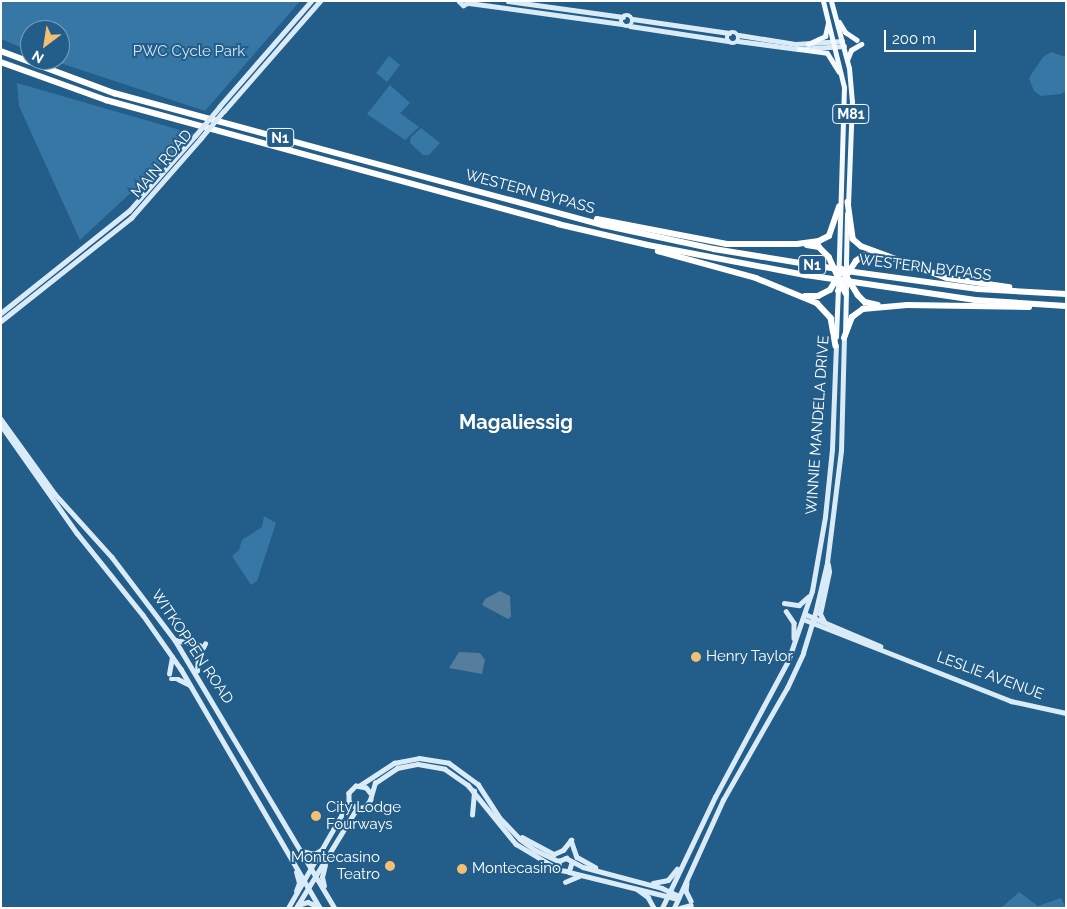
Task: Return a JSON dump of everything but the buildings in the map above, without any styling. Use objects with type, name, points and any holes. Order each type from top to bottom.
[{"type":"highway","name":"WESTERN BYPASS","points":[[1,51],[114,93],[650,237],[767,259],[978,289],[1066,293]]},
{"type":"highway","name":"WESTERN BYPASS","points":[[1,62],[98,98],[558,224],[712,259],[806,275],[975,300],[1066,306]]},
{"type":"highway","points":[[848,202],[853,239],[861,246],[884,256],[946,278],[1066,293]]},
{"type":"highway","points":[[797,244],[828,237],[835,227],[839,207]]},
{"type":"highway","points":[[563,213],[727,244],[797,244],[819,247],[830,256],[846,292]]},
{"type":"highway","points":[[558,224],[756,278],[801,296],[827,311],[836,346]]},
{"type":"highway","points":[[838,292],[856,261],[868,255],[884,256]]},
{"type":"highway","points":[[839,258],[842,269],[858,295],[868,303],[887,306]]},
{"type":"highway","points":[[801,296],[818,296],[830,290],[846,259]]},
{"type":"highway","points":[[844,338],[852,317],[859,310],[887,306],[1051,306]]},
{"type":"main road","name":"MAIN ROAD","points":[[1,313],[129,211],[311,1]]},
{"type":"main road","name":"MAIN ROAD","points":[[1,321],[131,218],[320,1]]},
{"type":"main road","points":[[509,1],[531,7],[532,10]]},
{"type":"main road","points":[[509,1],[623,17],[628,15],[633,19],[739,35],[808,44],[835,44]]},
{"type":"main road","name":"WINNIE MANDELA DRIVE","points":[[662,908],[685,858],[788,661],[812,591],[825,517],[832,449],[844,87],[823,1]]},
{"type":"main road","points":[[458,2],[484,2],[728,41],[733,44],[738,41],[830,55],[844,87]]},
{"type":"main road","name":"WINNIE MANDELA DRIVE","points":[[674,908],[723,800],[787,688],[813,621],[827,563],[841,451],[852,101],[847,60],[831,4]]},
{"type":"main road","points":[[831,4],[844,32],[859,42],[851,50],[847,60]]},
{"type":"main road","points":[[622,24],[623,17]]},
{"type":"main road","points":[[630,26],[633,19]]},
{"type":"main road","points":[[808,44],[825,36],[828,19]]},
{"type":"main road","points":[[728,41],[729,33]]},
{"type":"main road","points":[[738,41],[739,35]]},
{"type":"main road","points":[[799,49],[843,43]]},
{"type":"main road","name":"WITKOPPEN ROAD","points":[[1,418],[55,494],[117,563],[197,672],[335,908]]},
{"type":"main road","name":"WITKOPPEN ROAD","points":[[1,425],[77,533],[143,615],[172,657],[191,686],[320,908]]},
{"type":"main road","points":[[825,624],[820,614],[829,572],[827,563]]},
{"type":"main road","points":[[784,603],[802,604],[812,591]]},
{"type":"main road","points":[[786,611],[796,630],[788,661]]},
{"type":"main road","name":"LESLIE AVENUE","points":[[804,617],[1011,701],[1066,713]]},
{"type":"main road","name":"LESLIE AVENUE","points":[[813,621],[825,624],[906,660]]},
{"type":"main road","points":[[175,640],[187,645],[198,645]]},
{"type":"main road","points":[[197,672],[197,659],[205,644]]},
{"type":"main road","points":[[172,657],[170,677],[191,686]]},
{"type":"main road","points":[[288,908],[349,802],[349,793],[394,762],[419,758],[449,763],[478,784],[512,831],[535,850],[559,861],[566,858],[572,863],[641,882],[678,898]]},
{"type":"main road","points":[[349,802],[357,808],[367,806],[375,783],[390,772],[418,764],[437,767],[455,774],[474,791],[516,844],[563,873],[569,872],[669,893]]},
{"type":"main road","points":[[359,786],[370,793]]},
{"type":"main road","points":[[472,814],[474,791]]},
{"type":"main road","points":[[296,908],[357,808]]},
{"type":"main road","points":[[512,831],[551,853],[560,852],[571,840],[577,857],[607,873]]},
{"type":"main road","points":[[283,845],[299,880],[288,908]]},
{"type":"main road","points":[[301,850],[314,854],[324,848]]},
{"type":"main road","points":[[641,882],[664,882],[685,858]]},
{"type":"main road","points":[[327,859],[322,877],[327,895]]},
{"type":"main road","points":[[558,869],[559,861]]},
{"type":"main road","points":[[569,872],[572,863]]},
{"type":"main road","points":[[680,908],[691,903],[686,891],[688,874]]},
{"type":"main road","points":[[564,882],[573,877],[588,876]]},
{"type":"main road","points":[[634,887],[648,897],[654,908]]},
{"type":"main road","points":[[296,908],[308,902],[320,908]]},
{"type":"green space","name":"PWC Cycle Park","points":[[1,1],[300,1],[205,111],[70,66],[70,20],[20,20],[20,47],[1,39]]},
{"type":"green space","points":[[1051,52],[1066,57],[1066,91],[1061,94],[1041,96],[1034,91],[1029,78],[1043,57]]},
{"type":"green space","points":[[389,56],[400,65],[387,82],[376,73]]},
{"type":"green space","points":[[17,83],[194,134],[80,240],[19,106]]},
{"type":"green space","points":[[390,85],[410,103],[400,113],[419,127],[405,140],[367,114]]},
{"type":"green space","points":[[421,128],[440,143],[429,155],[423,155],[410,143],[411,137]]},
{"type":"green space","points":[[264,516],[276,523],[257,581],[251,585],[232,556],[239,550],[242,540],[262,527]]},
{"type":"green space","points":[[1019,892],[1038,906],[1061,898],[1066,908],[1001,908]]},
{"type":"shaded area","points":[[500,591],[510,596],[511,617],[508,619],[482,605],[485,599]]},
{"type":"shaded area","points":[[459,652],[480,653],[485,660],[482,674],[449,668]]},
{"type":"place","name":"Henry Taylor","points":[[696,657]]},
{"type":"place","name":"City Lodge Fourways","points":[[316,816]]},
{"type":"place","name":"Montecasino Teatro","points":[[390,866]]},
{"type":"place","name":"Montecasino","points":[[462,869]]},
{"type":"district","name":"Magaliessig","points":[[516,422]]}]
